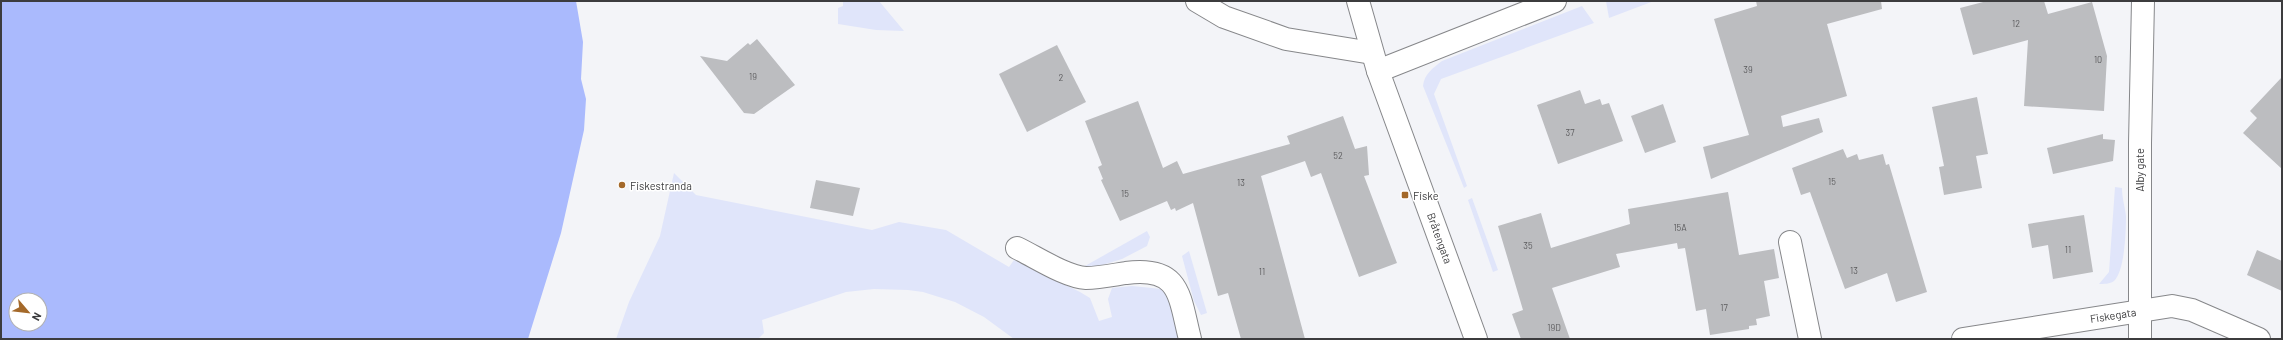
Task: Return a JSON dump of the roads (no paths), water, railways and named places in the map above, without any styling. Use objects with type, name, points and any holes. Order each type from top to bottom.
[{"type":"street","points":[[1197,1],[1224,17],[1286,39],[1375,62],[1555,1]]},
{"type":"street","name":"Bråtengata","points":[[1358,1],[1375,62],[1476,339]]},
{"type":"street","name":"Alby gate","points":[[2140,339],[2139,311],[2143,1]]},
{"type":"street","points":[[1790,242],[1810,339]]},
{"type":"street","points":[[1017,248],[1076,276],[1087,278],[1137,271],[1160,273],[1170,281],[1179,294],[1190,339]]},
{"type":"street","name":"Fiskegata","points":[[1963,339],[2172,306],[2192,310],[2259,339]]},
{"type":"water","points":[[1,1],[576,1],[583,42],[581,79],[586,99],[584,130],[561,233],[528,339],[1,339]]},
{"type":"place","name":"Fiskestranda","points":[[622,185]]},
{"type":"place","name":"Fiske","points":[[1405,195]]}]
